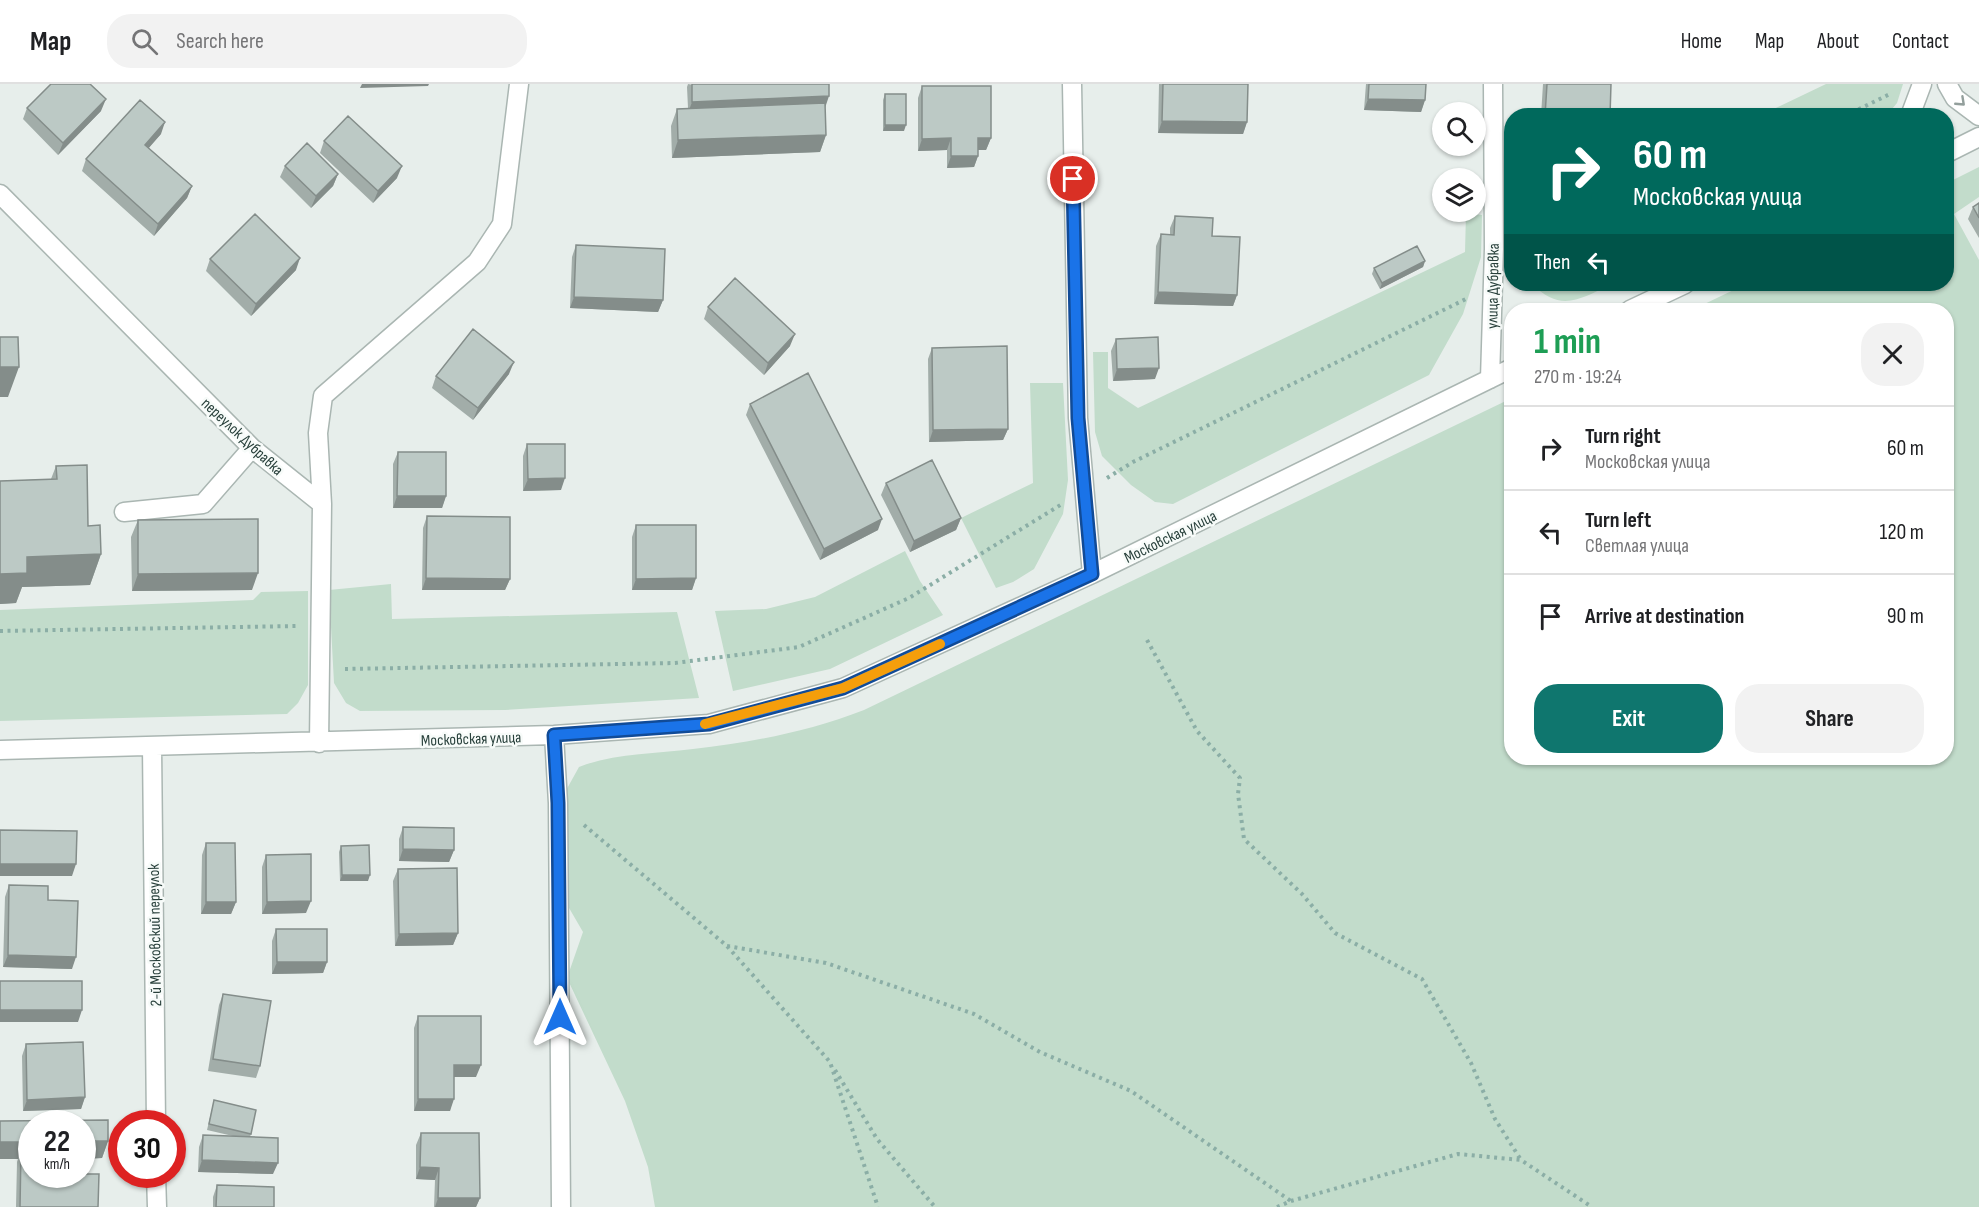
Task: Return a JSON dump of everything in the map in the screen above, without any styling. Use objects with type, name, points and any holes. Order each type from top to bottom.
[{"type":"street","points":[[319,743],[322,504],[318,433],[322,396],[477,262],[502,224],[519,84]]},
{"type":"street","points":[[1072,84],[1078,418],[1092,574]]},
{"type":"street","name":"улица Дубравка","points":[[1490,379],[1493,286],[1492,84]]},
{"type":"street","points":[[1913,108],[1922,84]]},
{"type":"street","points":[[1947,84],[1955,98],[1979,116]]},
{"type":"street","points":[[1954,149],[1979,136]]},
{"type":"street","name":"переулок Дубравка","points":[[0,194],[9,212],[252,448],[322,504]]},
{"type":"street","points":[[1645,303],[1670,291]]},
{"type":"street","name":"Московская улица","points":[[0,750],[554,735],[709,724],[843,688],[1092,574],[1504,373]]},
{"type":"street","points":[[124,512],[203,504],[252,448]]},
{"type":"street","points":[[554,735],[558,803],[561,1207]]},
{"type":"street","name":"2-й Московский переулок","points":[[152,746],[156,1110]]},
{"type":"street","points":[[156,1188],[157,1207]]},
{"type":"path","points":[[1861,108],[1899,89]]},
{"type":"path","points":[[319,668],[675,663],[799,647],[909,598],[1133,462],[1493,286]]},
{"type":"path","points":[[0,631],[320,626]]},
{"type":"path","points":[[1147,640],[1197,731],[1240,778],[1238,794],[1244,839],[1302,894],[1335,933],[1422,980],[1471,1063],[1495,1119],[1521,1160],[1592,1207]]},
{"type":"path","points":[[558,803],[727,946],[830,1062],[877,1139],[935,1207]]},
{"type":"path","points":[[727,946],[826,963],[974,1014],[1040,1052],[1131,1090],[1291,1201]]},
{"type":"path","points":[[830,1062],[878,1207]]},
{"type":"path","points":[[1277,1207],[1291,1201],[1458,1154],[1521,1160]]},
{"type":"green space","points":[[1826,84],[1903,84],[1897,103],[1893,108],[1776,108]]},
{"type":"green space","points":[[1979,167],[1979,197],[1954,214],[1954,180]]},
{"type":"green space","points":[[1954,214],[1979,260],[1979,1207],[655,1207],[648,1167],[625,1101],[567,978],[583,932],[565,901],[564,794],[579,767],[620,756],[693,749],[758,739],[801,730],[864,710],[1504,402],[1504,765],[1954,765],[1954,303],[1707,303],[1731,291],[1954,291]]},
{"type":"green space","points":[[1466,222],[1482,222],[1481,257],[1463,314],[1429,375],[1173,504],[1155,502],[1131,485],[1102,456],[1095,432],[1093,352],[1108,352],[1108,388],[1138,408],[1465,252]]},
{"type":"green space","points":[[1540,291],[1597,291],[1580,298],[1562,301]]},
{"type":"green space","points":[[1030,383],[1063,383],[1068,480],[1063,514],[1034,569],[1013,582],[996,588],[961,518],[1033,483]]},
{"type":"green space","points":[[905,551],[920,581],[943,615],[830,669],[733,691],[715,611],[766,609],[815,597]]},
{"type":"green space","points":[[391,584],[392,619],[677,612],[699,698],[505,710],[360,711],[346,703],[334,683],[329,590]]},
{"type":"green space","points":[[308,591],[308,685],[298,703],[287,714],[0,721],[0,610],[253,600],[261,592]]},
{"type":"building","points":[[51,84],[90,84],[106,99],[63,143],[27,108]]},
{"type":"building","points":[[692,84],[829,84],[829,96],[692,102]]},
{"type":"building","points":[[1163,84],[1248,84],[1247,122],[1162,121]]},
{"type":"building","points":[[1369,84],[1426,84],[1425,100],[1368,99]]},
{"type":"building","points":[[1547,84],[1611,84],[1610,108],[1546,108]]},
{"type":"building","points":[[922,86],[991,86],[991,138],[978,138],[978,156],[951,156],[951,138],[922,139]]},
{"type":"building","points":[[885,94],[906,94],[906,125],[885,125]]},
{"type":"building","points":[[140,100],[165,122],[145,145],[192,186],[158,224],[86,159]]},
{"type":"building","points":[[825,103],[826,135],[678,140],[677,109]]},
{"type":"building","points":[[348,116],[402,166],[378,191],[324,141]]},
{"type":"building","points":[[307,143],[338,174],[316,196],[285,166]]},
{"type":"building","points":[[1979,203],[1979,218],[1973,207]]},
{"type":"building","points":[[255,214],[300,258],[256,304],[210,259]]},
{"type":"building","points":[[1175,216],[1213,218],[1212,236],[1240,237],[1237,295],[1158,292],[1161,234],[1174,235]]},
{"type":"building","points":[[576,245],[665,249],[663,300],[574,297]]},
{"type":"building","points":[[1417,246],[1425,261],[1382,283],[1374,268]]},
{"type":"building","points":[[735,278],[795,334],[768,363],[708,307]]},
{"type":"building","points":[[473,329],[514,362],[478,408],[436,376]]},
{"type":"building","points":[[0,337],[18,337],[19,367],[0,367]]},
{"type":"building","points":[[1158,337],[1159,368],[1117,369],[1116,339]]},
{"type":"building","points":[[1007,346],[1008,429],[933,430],[932,348]]},
{"type":"building","points":[[808,373],[882,519],[824,549],[750,404]]},
{"type":"building","points":[[527,444],[565,444],[565,478],[528,479]]},
{"type":"building","points":[[398,452],[446,452],[446,496],[397,496]]},
{"type":"building","points":[[932,460],[961,518],[914,541],[886,483]]},
{"type":"building","points":[[87,465],[88,526],[100,525],[101,554],[27,557],[27,573],[0,574],[0,481],[57,479],[56,466]]},
{"type":"building","points":[[427,516],[510,517],[510,579],[426,578]]},
{"type":"building","points":[[258,519],[258,573],[138,574],[138,520]]},
{"type":"building","points":[[636,525],[696,525],[696,578],[636,579]]},
{"type":"building","points":[[403,827],[454,828],[454,850],[403,849]]},
{"type":"building","points":[[0,830],[77,831],[76,864],[0,864]]},
{"type":"building","points":[[206,843],[235,843],[236,902],[206,902]]},
{"type":"building","points":[[369,845],[370,875],[342,875],[341,846]]},
{"type":"building","points":[[311,854],[311,901],[267,902],[266,855]]},
{"type":"building","points":[[457,868],[458,933],[399,934],[398,869]]},
{"type":"building","points":[[9,885],[48,886],[48,900],[78,901],[76,957],[8,955]]},
{"type":"building","points":[[276,929],[327,929],[327,962],[277,962]]},
{"type":"building","points":[[0,981],[82,981],[82,1010],[0,1010]]},
{"type":"building","points":[[223,994],[271,1001],[260,1066],[213,1059]]},
{"type":"building","points":[[418,1016],[481,1016],[481,1065],[454,1065],[454,1099],[418,1099]]},
{"type":"building","points":[[83,1042],[85,1097],[27,1100],[26,1044]]},
{"type":"building","points":[[214,1100],[256,1110],[251,1134],[209,1124]]},
{"type":"building","points":[[96,1120],[108,1120],[108,1141],[96,1141]]},
{"type":"building","points":[[0,1121],[18,1121],[18,1142],[0,1142]]},
{"type":"building","points":[[421,1133],[479,1133],[480,1198],[438,1198],[439,1168],[420,1167]]},
{"type":"building","points":[[203,1135],[278,1138],[278,1163],[202,1160]]},
{"type":"building","points":[[96,1174],[99,1174],[98,1207],[20,1207],[20,1188],[96,1188]]},
{"type":"building","points":[[217,1185],[274,1187],[274,1207],[216,1207]]},
{"type":"slow traffic","points":[[705,724],[843,688],[940,644]]},
{"type":"route","points":[[560,1017],[558,803],[554,735],[709,724],[843,688],[1092,574],[1078,418],[1073,179]]}]
